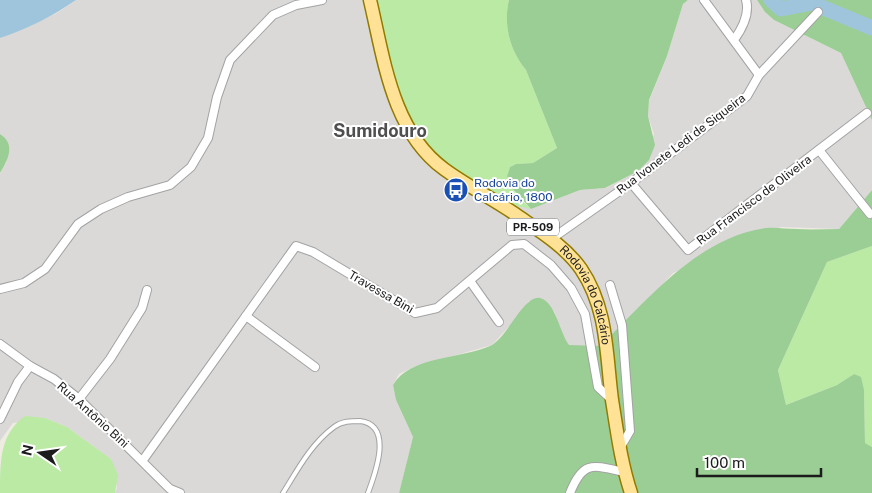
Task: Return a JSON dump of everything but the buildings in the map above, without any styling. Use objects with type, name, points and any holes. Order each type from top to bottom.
[{"type":"main road","name":"Rodovia do Calcário","points":[[370,0],[394,99],[405,122],[423,148],[444,169],[497,201],[564,250],[581,270],[603,316],[612,400],[624,472],[630,493]]},
{"type":"street","points":[[0,289],[24,282],[45,269],[78,224],[101,209],[128,198],[170,185],[191,167],[208,138],[217,97],[230,60],[272,15],[296,5],[322,0]]},
{"type":"street","points":[[704,0],[759,75]]},
{"type":"street","points":[[734,40],[742,28],[748,6],[746,0]]},
{"type":"street","name":"Rua Ivonete Ledi de Siqueira","points":[[550,240],[631,183],[747,96],[759,75],[818,12]]},
{"type":"street","name":"Rua Francisco de Oliveira","points":[[631,183],[688,250],[866,112]]},
{"type":"street","name":"Rua Francisco de Oliveira","points":[[819,150],[870,214]]},
{"type":"street","name":"Travessa Bini","points":[[142,460],[296,246],[313,252],[415,313],[437,308],[512,245],[524,244],[551,265],[571,288],[585,314],[598,387],[612,400]]},
{"type":"street","points":[[470,281],[500,322]]},
{"type":"street","points":[[610,285],[622,325],[630,431],[620,448]]},
{"type":"street","points":[[79,399],[110,359],[142,308],[147,290]]},
{"type":"street","points":[[246,316],[315,367]]},
{"type":"street","name":"Rua Antônio Bini","points":[[0,344],[79,399],[170,489],[180,493]]},
{"type":"street","points":[[0,419],[18,382],[30,366]]},
{"type":"street","points":[[570,493],[580,472],[586,468],[594,466],[624,472]]},
{"type":"lane","points":[[283,493],[311,448],[336,426],[350,420],[365,422],[374,430],[381,441],[377,469],[368,493]]},
{"type":"shaded area","points":[[76,0],[376,0],[398,95],[531,209],[580,190],[606,188],[637,171],[654,134],[648,116],[649,101],[667,56],[683,4],[688,0],[757,0],[765,12],[774,20],[841,53],[872,120],[872,190],[839,229],[781,227],[673,273],[600,346],[569,346],[561,334],[554,311],[529,301],[515,320],[492,345],[414,367],[399,374],[393,385],[396,400],[413,437],[399,493],[115,493],[117,488],[111,459],[67,427],[45,418],[13,423],[0,441],[0,174],[7,161],[4,137],[0,134],[0,38],[57,13]]},
{"type":"green space","points":[[376,0],[509,0],[507,19],[509,37],[520,63],[526,70],[557,148],[533,163],[516,164],[510,167],[507,176],[516,195],[531,209],[505,203],[458,178],[419,137],[398,95]]},
{"type":"green space","points":[[509,0],[688,0],[683,4],[667,56],[649,100],[648,116],[655,145],[649,160],[638,171],[605,188],[580,190],[531,209],[511,187],[507,176],[510,167],[516,164],[533,163],[557,148],[526,70],[520,63],[509,37],[507,9]]},
{"type":"green space","points":[[757,0],[800,0],[802,7],[818,0],[872,0],[872,120],[841,53],[774,20],[765,12]]},
{"type":"green space","points":[[0,134],[8,142],[9,152],[6,163],[0,173]]},
{"type":"green space","points":[[872,190],[872,246],[827,262],[778,370],[786,405],[837,385],[854,374],[861,377],[864,390],[865,443],[872,447],[872,493],[399,493],[413,437],[396,400],[393,385],[411,368],[423,363],[490,346],[503,335],[527,303],[540,298],[550,305],[569,345],[600,346],[674,274],[717,244],[741,234],[766,228],[839,229]]},
{"type":"green space","points":[[872,246],[872,447],[865,443],[864,390],[854,374],[837,385],[786,405],[778,370],[827,262]]},
{"type":"green space","points":[[25,416],[45,418],[67,427],[111,459],[118,475],[115,493],[0,493],[0,470],[3,449],[11,431]]},
{"type":"water","points":[[0,0],[76,0],[40,22],[0,38]]},
{"type":"waterway","points":[[771,0],[781,9],[812,3],[872,28]]},
{"type":"place","name":"Rodovia do Calcário, 1800","points":[[456,190]]},
{"type":"district","name":"Sumidouro","points":[[380,131]]}]
